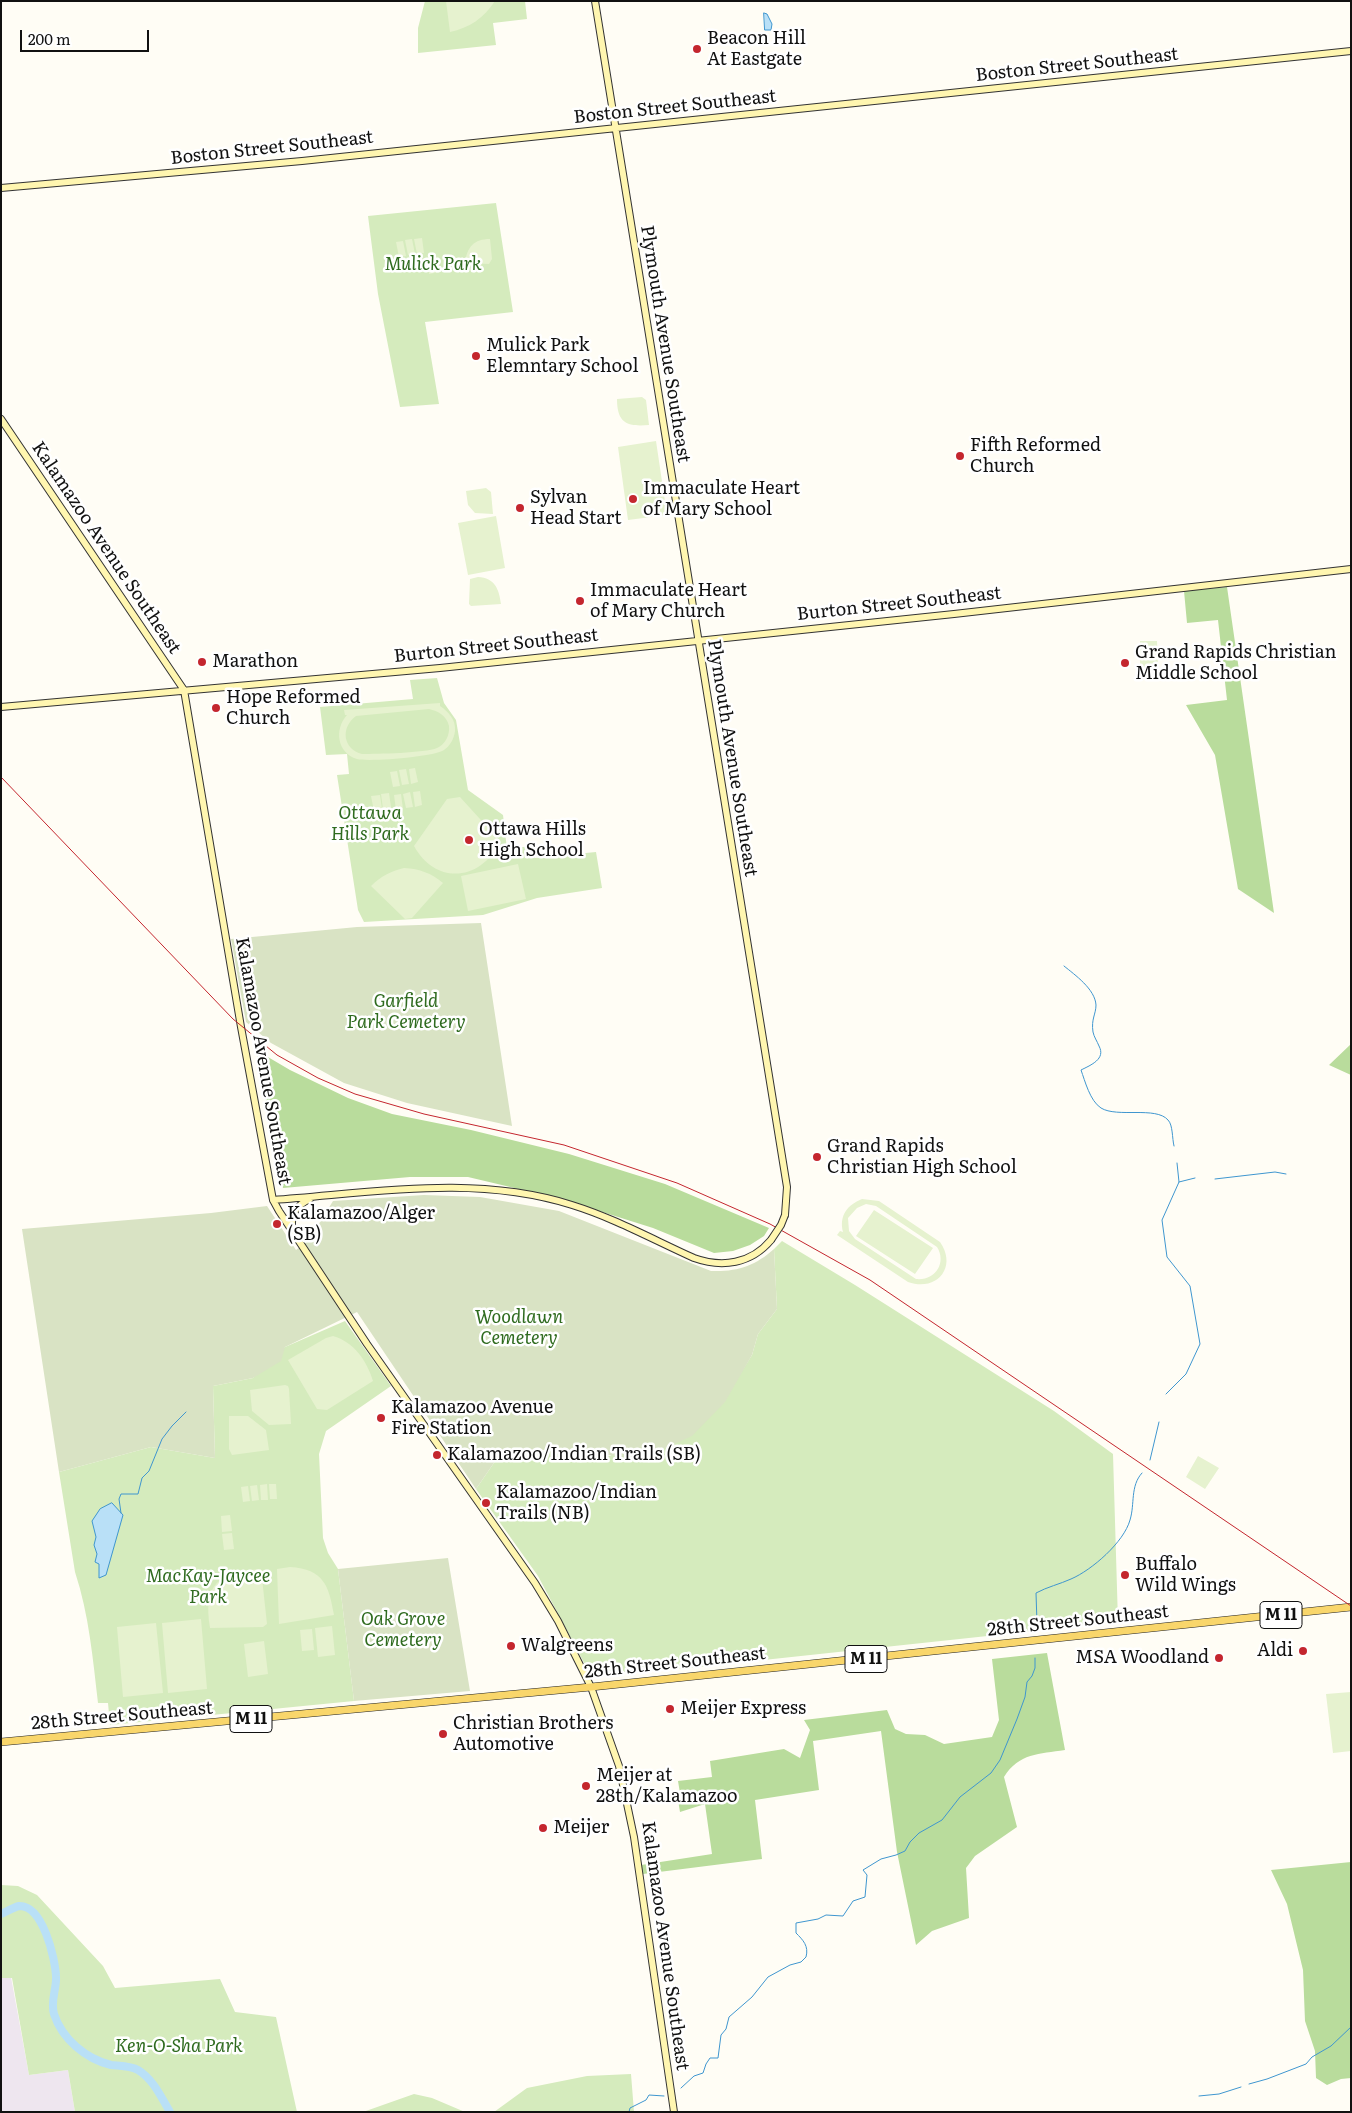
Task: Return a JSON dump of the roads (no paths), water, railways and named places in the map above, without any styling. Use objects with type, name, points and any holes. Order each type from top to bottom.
[{"type":"main road","name":"Plymouth Avenue Southeast","points":[[313,1197],[416,1188],[489,1189],[572,1205],[694,1258],[713,1264],[728,1264],[740,1261],[764,1248],[782,1225],[785,1215],[787,1187],[722,796],[699,641],[595,1]]},
{"type":"main road","name":"Boston Street Southeast","points":[[1,188],[289,162],[615,129],[1351,51]]},
{"type":"main road","name":"Kalamazoo Avenue Southeast","points":[[1,419],[184,690],[241,1027],[273,1200],[367,1344],[535,1583],[558,1621],[591,1687],[619,1766],[633,1829],[674,2112]]},
{"type":"main road","name":"Burton Street Southeast","points":[[1,707],[404,671],[699,641],[1351,569]]},
{"type":"main road","points":[[273,1200],[313,1197]]},
{"type":"main road","points":[[292,1231],[292,1216],[295,1210],[301,1203],[313,1197]]},
{"type":"main road","name":"28th Street Southeast","points":[[1,1742],[591,1687],[1351,1608]]},
{"type":"water","points":[[764,13],[767,14],[772,24],[771,30],[765,30]]},
{"type":"water","points":[[112,1503],[123,1515],[106,1575],[99,1578],[99,1564],[95,1562],[97,1554],[94,1545],[96,1537],[92,1521],[100,1509]]},
{"type":"waterway","points":[[1064,966],[1084,983],[1095,999],[1093,1032],[1101,1055],[1096,1061],[1081,1070],[1094,1101],[1101,1108],[1108,1111],[1146,1113],[1162,1116],[1171,1125],[1174,1146]]},
{"type":"waterway","points":[[1166,1394],[1186,1374],[1200,1344],[1190,1286],[1167,1257],[1162,1220],[1179,1182],[1177,1163]]},
{"type":"waterway","points":[[1215,1179],[1275,1172],[1286,1174]]},
{"type":"waterway","points":[[1179,1182],[1195,1178]]},
{"type":"waterway","points":[[121,1513],[119,1499],[121,1494],[138,1494],[142,1478],[149,1471],[162,1439],[186,1412]]},
{"type":"waterway","points":[[1150,1460],[1159,1422]]},
{"type":"waterway","points":[[1037,1623],[1036,1593],[1079,1575],[1106,1554],[1121,1537],[1130,1520],[1134,1489],[1142,1473]]},
{"type":"waterway","points":[[681,2088],[694,2076],[703,2073],[710,2058],[718,2058],[721,2035],[726,2029],[729,2017],[752,1997],[768,1977],[790,1965],[801,1962],[806,1957],[806,1946],[796,1933],[796,1923],[818,1919],[826,1915],[843,1916],[853,1901],[865,1897],[867,1875],[863,1870],[881,1859],[905,1851],[910,1842],[919,1833],[942,1820],[960,1797],[991,1773],[1000,1760],[1017,1719],[1025,1697],[1027,1682],[1035,1668],[1035,1658]]},
{"type":"waterway","points":[[1,1914],[19,1906],[27,1908],[35,1914],[41,1923],[50,1946],[55,1968],[54,2014],[69,2040],[84,2053],[102,2062],[138,2070],[148,2078],[170,2112]]},
{"type":"waterway","points":[[1249,2084],[1306,2064],[1312,2057],[1331,2046],[1351,2027]]},
{"type":"waterway","points":[[1199,2096],[1219,2094],[1241,2087]]},
{"type":"waterway","points":[[629,2112],[630,2108],[646,2100],[649,2095],[664,2096]]},
{"type":"railway","points":[[1,777],[233,1019],[277,1055],[318,1078],[355,1094],[424,1114],[564,1145],[677,1183],[770,1224],[870,1280],[1351,1606]]},
{"type":"place","name":"Beacon Hill At Eastgate","points":[[697,49]]},
{"type":"place","name":"Mulick Park Elemntary School","points":[[476,356]]},
{"type":"place","name":"Fifth Reformed Church","points":[[960,456]]},
{"type":"place","name":"Immaculate Heart of Mary School","points":[[633,499]]},
{"type":"place","name":"Sylvan Head Start","points":[[520,508]]},
{"type":"place","name":"Immaculate Heart of Mary Church","points":[[580,601]]},
{"type":"place","name":"Marathon","points":[[202,662]]},
{"type":"place","name":"Grand Rapids Christian Middle School","points":[[1125,663]]},
{"type":"place","name":"Hope Reformed Church","points":[[216,708]]},
{"type":"place","name":"Ottawa Hills High School","points":[[469,840]]},
{"type":"place","name":"Grand Rapids Christian High School","points":[[817,1157]]},
{"type":"place","name":"Kalamazoo/Alger (SB)","points":[[277,1224]]},
{"type":"place","name":"Kalamazoo Avenue Fire Station","points":[[381,1418]]},
{"type":"place","name":"Kalamazoo/Indian Trails (SB)","points":[[437,1455]]},
{"type":"place","name":"Kalamazoo/Indian Trails (NB)","points":[[486,1503]]},
{"type":"place","name":"Buffalo Wild Wings","points":[[1125,1575]]},
{"type":"place","name":"Walgreens","points":[[511,1646]]},
{"type":"place","name":"Aldi","points":[[1303,1651]]},
{"type":"place","name":"MSA Woodland","points":[[1219,1658]]},
{"type":"place","name":"Meijer Express","points":[[670,1709]]},
{"type":"place","name":"Christian Brothers Automotive","points":[[443,1734]]},
{"type":"place","name":"Meijer at 28th/Kalamazoo","points":[[586,1786]]},
{"type":"place","name":"Meijer","points":[[543,1828]]},
{"type":"park label","name":"Mulick Park","points":[[433,265]]},
{"type":"park label","name":"Ottawa Hills Park","points":[[370,824]]},
{"type":"park label","name":"Garfield Park Cemetery","points":[[406,1012]]},
{"type":"park label","name":"Woodlawn Cemetery","points":[[519,1328]]},
{"type":"park label","name":"MacKay-Jaycee Park","points":[[208,1587]]},
{"type":"park label","name":"Oak Grove Cemetery","points":[[403,1630]]},
{"type":"park label","name":"Ken-O-Sha Park","points":[[179,2047]]}]
